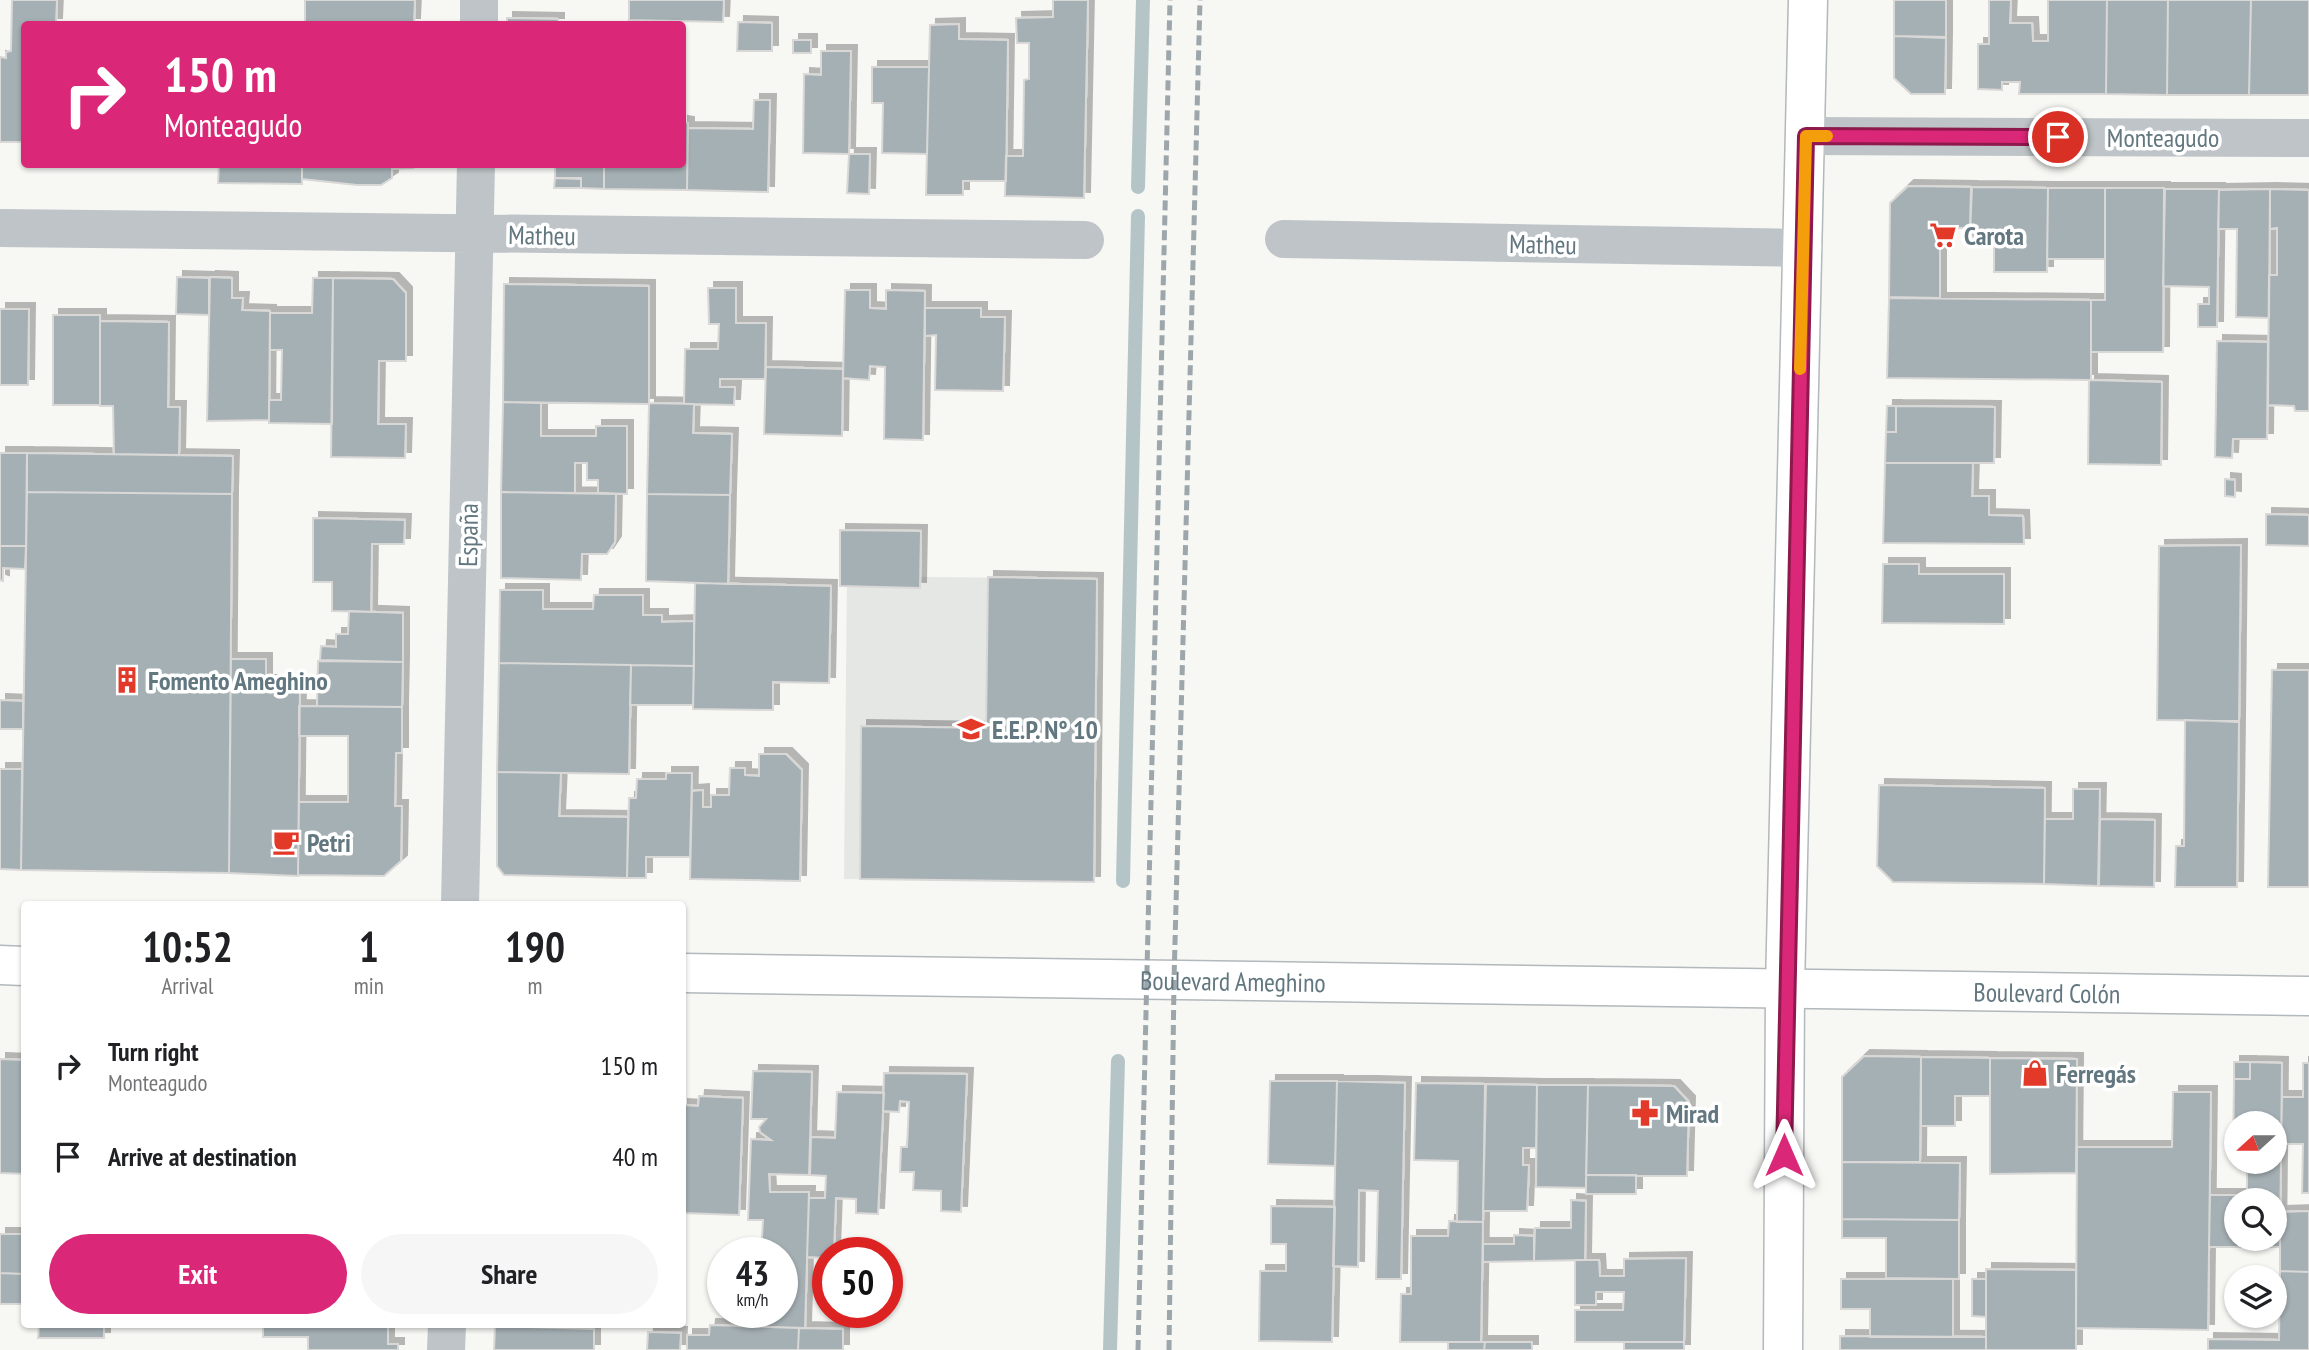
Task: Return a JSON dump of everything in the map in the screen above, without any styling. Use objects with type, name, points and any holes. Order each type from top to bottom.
[{"type":"main road","points":[[1783,1350],[1785,988],[1808,0]]},
{"type":"main road","points":[[0,965],[21,966]]},
{"type":"main road","name":"Boulevard Ameghino","points":[[686,973],[1785,988]]},
{"type":"main road","name":"Boulevard Colón","points":[[1785,988],[2309,996]]},
{"type":"street","points":[[479,0],[479,21]]},
{"type":"street","name":"Monteagudo","points":[[1806,136],[2309,138]]},
{"type":"street","name":"España","points":[[460,901],[476,168]]},
{"type":"street","name":"Matheu","points":[[0,228],[1084,240]]},
{"type":"street","name":"Matheu","points":[[1284,239],[1803,248]]},
{"type":"street","points":[[446,1350],[447,1328]]},
{"type":"shaded area","name":"E.E.P. N° 10","points":[[847,576],[1097,579],[1094,882],[844,879]]},
{"type":"building","points":[[12,0],[57,0],[56,21],[21,21],[21,142],[0,142],[0,57],[6,58],[6,52],[11,51]]},
{"type":"building","points":[[305,0],[415,0],[414,21],[305,21]]},
{"type":"building","points":[[629,0],[724,0],[723,22],[629,20]]},
{"type":"building","points":[[1053,0],[1088,0],[1084,198],[1005,196],[1006,156],[1023,156],[1024,80],[1029,79],[1029,43],[1017,43],[1016,18],[1053,17]]},
{"type":"building","points":[[1894,0],[1946,0],[1946,37],[1894,36]]},
{"type":"building","points":[[1989,0],[2011,0],[2010,23],[2032,23],[2033,41],[2048,41],[2048,0],[2107,0],[2106,94],[2019,94],[2020,82],[2002,82],[2002,90],[1978,89],[1978,44],[1989,44]]},
{"type":"building","points":[[2107,0],[2168,0],[2167,95],[2106,94]]},
{"type":"building","points":[[2168,0],[2251,0],[2249,95],[2167,95]]},
{"type":"building","points":[[2251,0],[2309,0],[2309,95],[2249,95]]},
{"type":"building","points":[[507,18],[558,19],[558,21],[507,21]]},
{"type":"building","points":[[738,22],[772,23],[772,51],[737,51]]},
{"type":"building","points":[[959,24],[959,39],[1008,40],[1006,181],[963,181],[963,195],[926,195],[930,25]]},
{"type":"building","points":[[1894,36],[1946,38],[1945,94],[1911,94],[1894,78]]},
{"type":"building","points":[[793,40],[811,40],[811,53],[793,53]]},
{"type":"building","points":[[821,51],[851,51],[849,154],[803,153],[804,74],[821,75]]},
{"type":"building","points":[[872,67],[929,67],[927,154],[882,153],[883,103],[872,103]]},
{"type":"building","points":[[754,100],[770,100],[768,192],[687,190],[688,128],[753,129]]},
{"type":"building","points":[[688,123],[687,190],[604,189],[604,168],[686,168]]},
{"type":"building","points":[[849,154],[870,154],[869,194],[847,193]]},
{"type":"building","points":[[219,168],[302,168],[302,184],[218,183]]},
{"type":"building","points":[[302,168],[413,168],[392,169],[392,178],[381,185],[302,179]]},
{"type":"building","points":[[555,168],[604,168],[604,189],[581,188],[581,178],[555,178]]},
{"type":"building","points":[[555,178],[581,179],[581,188],[554,188]]},
{"type":"building","points":[[1908,186],[1971,187],[1970,228],[1940,228],[1940,298],[1889,297],[1890,203]]},
{"type":"building","points":[[1972,187],[2048,188],[2047,272],[1994,272],[1994,243],[1979,243],[1970,234]]},
{"type":"building","points":[[2048,188],[2105,188],[2105,259],[2047,259]]},
{"type":"building","points":[[2105,188],[2164,188],[2163,352],[2091,352],[2091,300],[2105,300]]},
{"type":"building","points":[[2165,189],[2219,189],[2217,327],[2198,327],[2198,304],[2209,304],[2209,287],[2163,286]]},
{"type":"building","points":[[2270,189],[2309,190],[2309,411],[2295,411],[2294,406],[2268,405],[2269,275],[2277,275],[2277,228],[2270,229]]},
{"type":"building","points":[[2270,189],[2269,318],[2236,317],[2237,229],[2218,229],[2219,190]]},
{"type":"building","points":[[177,277],[209,278],[209,315],[176,314]]},
{"type":"building","points":[[210,277],[232,278],[232,298],[243,298],[242,310],[270,311],[269,420],[207,421]]},
{"type":"building","points":[[313,278],[333,278],[332,424],[269,423],[269,400],[281,400],[282,350],[270,350],[270,313],[312,313]]},
{"type":"building","points":[[333,278],[393,279],[406,293],[406,361],[379,361],[378,424],[406,424],[405,458],[331,457]]},
{"type":"building","points":[[504,284],[649,286],[649,404],[503,402]]},
{"type":"building","points":[[708,288],[736,288],[736,323],[766,323],[765,379],[720,379],[720,387],[735,387],[734,405],[684,404],[685,349],[718,349],[719,324],[709,324]]},
{"type":"building","points":[[845,290],[870,290],[870,308],[886,309],[886,290],[925,291],[923,440],[884,439],[885,367],[870,366],[869,380],[843,378]]},
{"type":"building","points":[[1889,298],[2091,300],[2091,380],[1887,378]]},
{"type":"building","points":[[925,308],[981,308],[981,317],[1005,317],[1003,391],[935,390],[936,335],[925,336]]},
{"type":"building","points":[[0,309],[29,309],[28,385],[0,385]]},
{"type":"building","points":[[53,315],[100,315],[100,405],[53,405]]},
{"type":"building","points":[[100,321],[169,322],[168,407],[180,407],[179,455],[114,454],[113,406],[100,406]]},
{"type":"building","points":[[2217,341],[2268,342],[2267,439],[2233,439],[2232,458],[2215,457]]},
{"type":"building","points":[[766,367],[843,369],[842,436],[764,434]]},
{"type":"building","points":[[2089,380],[2162,382],[2161,465],[2088,464]]},
{"type":"building","points":[[503,402],[541,403],[541,436],[596,436],[596,426],[627,426],[627,494],[598,493],[598,480],[587,480],[587,463],[575,463],[575,493],[501,492]]},
{"type":"building","points":[[649,403],[694,404],[693,433],[732,434],[730,495],[647,494]]},
{"type":"building","points":[[1887,406],[1896,406],[1896,432],[1886,432]]},
{"type":"building","points":[[1896,406],[1995,407],[1994,463],[1885,463],[1886,432],[1896,432]]},
{"type":"building","points":[[0,453],[27,453],[26,546],[0,546]]},
{"type":"building","points":[[27,453],[233,456],[232,494],[27,492]]},
{"type":"building","points":[[1885,463],[1973,463],[1972,496],[1989,496],[1989,515],[2023,516],[2024,544],[1883,543]]},
{"type":"building","points":[[2225,479],[2235,480],[2235,497],[2225,496]]},
{"type":"building","name":"Fomento Ameghino","points":[[27,492],[232,494],[229,873],[21,870]]},
{"type":"building","points":[[501,492],[616,494],[615,542],[607,554],[582,554],[581,580],[501,578]]},
{"type":"building","points":[[647,494],[730,495],[728,584],[646,581]]},
{"type":"building","points":[[2266,514],[2309,515],[2309,546],[2266,545]]},
{"type":"building","points":[[313,518],[405,520],[404,544],[372,544],[371,612],[332,611],[332,582],[313,582]]},
{"type":"building","points":[[840,530],[921,531],[920,588],[840,586]]},
{"type":"building","points":[[2241,545],[2239,721],[2157,720],[2159,546]]},
{"type":"building","points":[[0,546],[26,546],[25,569],[3,568],[3,581],[0,580]]},
{"type":"building","points":[[1883,564],[1919,564],[1919,574],[2004,574],[2004,624],[1882,623]]},
{"type":"building","name":"E.E.P. N° 10","points":[[988,577],[1097,579],[1094,882],[860,879],[861,726],[986,728]]},
{"type":"building","points":[[695,583],[831,586],[829,683],[773,682],[773,710],[693,709]]},
{"type":"building","points":[[500,590],[543,590],[543,609],[593,609],[594,595],[643,595],[643,615],[662,615],[662,622],[694,621],[694,666],[499,663]]},
{"type":"building","points":[[349,611],[403,613],[403,662],[320,660],[321,646],[336,647],[336,634],[348,634]]},
{"type":"building","points":[[231,659],[266,659],[266,681],[300,681],[298,876],[229,873]]},
{"type":"building","points":[[318,661],[403,662],[402,707],[317,706]]},
{"type":"building","points":[[499,663],[631,665],[629,774],[497,772]]},
{"type":"building","points":[[631,665],[694,666],[693,705],[630,705]]},
{"type":"building","points":[[2272,670],[2309,670],[2309,887],[2268,887]]},
{"type":"building","points":[[0,700],[23,701],[23,729],[0,729]]},
{"type":"building","points":[[299,706],[402,707],[402,753],[396,753],[395,806],[402,806],[401,861],[384,876],[298,875],[299,802],[348,802],[348,736],[299,736]]},
{"type":"building","points":[[2185,720],[2239,722],[2237,887],[2175,887],[2176,846],[2184,846]]},
{"type":"building","points":[[759,754],[786,754],[802,770],[800,881],[690,879],[692,791],[703,790],[703,807],[711,807],[711,795],[729,795],[730,768],[745,768],[745,775],[759,776]]},
{"type":"building","points":[[0,769],[22,769],[21,870],[0,869]]},
{"type":"building","points":[[497,772],[561,773],[559,816],[628,817],[627,878],[504,875],[497,866]]},
{"type":"building","points":[[666,773],[692,773],[690,857],[646,857],[646,878],[627,878],[629,798],[636,798],[637,779],[666,779]]},
{"type":"building","points":[[1879,785],[2045,788],[2044,884],[1893,882],[1877,866]]},
{"type":"building","points":[[2073,789],[2100,789],[2098,886],[2044,884],[2045,819],[2073,819]]},
{"type":"building","points":[[2100,819],[2155,820],[2154,887],[2099,886]]},
{"type":"building","points":[[1864,1056],[1921,1057],[1920,1162],[1842,1162],[1842,1077]]},
{"type":"building","points":[[1921,1057],[1990,1058],[1990,1096],[1955,1096],[1955,1126],[1921,1126]]},
{"type":"building","points":[[1990,1058],[2077,1059],[2076,1173],[1990,1174]]},
{"type":"building","points":[[0,1059],[21,1060],[21,1174],[0,1173]]},
{"type":"building","points":[[2234,1062],[2250,1062],[2250,1079],[2234,1079]]},
{"type":"building","points":[[2250,1062],[2282,1063],[2281,1111],[2234,1111],[2234,1079],[2250,1079]]},
{"type":"building","points":[[2303,1063],[2309,1063],[2309,1193],[2302,1193],[2303,1144],[2287,1144],[2287,1111],[2282,1111],[2282,1097],[2303,1097]]},
{"type":"building","points":[[753,1071],[812,1072],[809,1175],[769,1174],[770,1192],[809,1192],[805,1328],[798,1328],[798,1237],[762,1237],[763,1220],[748,1220],[751,1139],[771,1140],[760,1132],[759,1127],[766,1119],[751,1119]]},
{"type":"building","points":[[884,1073],[967,1074],[961,1212],[941,1211],[941,1191],[913,1190],[914,1172],[900,1172],[901,1147],[907,1147],[909,1102],[900,1101],[899,1112],[883,1111]]},
{"type":"building","points":[[1270,1081],[1337,1081],[1335,1166],[1268,1164]]},
{"type":"building","points":[[1337,1081],[1405,1083],[1401,1279],[1376,1279],[1378,1191],[1359,1190],[1358,1267],[1333,1266]]},
{"type":"building","points":[[1416,1083],[1485,1084],[1483,1222],[1457,1222],[1458,1161],[1414,1160]]},
{"type":"building","points":[[1486,1084],[1537,1085],[1536,1148],[1523,1148],[1523,1165],[1529,1165],[1527,1211],[1483,1211]]},
{"type":"building","points":[[1537,1085],[1588,1085],[1586,1188],[1536,1187]]},
{"type":"building","points":[[1588,1085],[1674,1086],[1689,1102],[1687,1176],[1586,1175]]},
{"type":"building","points":[[837,1092],[884,1093],[878,1214],[856,1213],[856,1199],[836,1198],[835,1237],[812,1237],[812,1257],[807,1257],[809,1198],[825,1198],[826,1176],[810,1175],[811,1137],[835,1138]]},
{"type":"building","points":[[2173,1092],[2211,1092],[2208,1330],[2076,1328],[2077,1147],[2172,1147]]},
{"type":"building","points":[[699,1096],[743,1098],[739,1215],[686,1213],[686,1105],[698,1106]]},
{"type":"building","points":[[1842,1162],[1960,1163],[1959,1220],[1842,1219]]},
{"type":"building","points":[[2247,1174],[2281,1174],[2281,1188],[2247,1188]]},
{"type":"building","points":[[1586,1175],[1636,1175],[1636,1194],[1586,1194]]},
{"type":"building","points":[[2210,1195],[2224,1195],[2224,1247],[2209,1247]]},
{"type":"building","points":[[1571,1200],[1586,1201],[1585,1260],[1534,1261],[1535,1228],[1571,1228]]},
{"type":"building","points":[[1271,1206],[1335,1207],[1332,1342],[1259,1341],[1260,1271],[1286,1271],[1286,1244],[1271,1244]]},
{"type":"building","points":[[2309,1211],[2309,1272],[2287,1271],[2287,1265],[2280,1265],[2280,1251],[2287,1251],[2287,1212]]},
{"type":"building","points":[[1842,1219],[1959,1220],[1959,1279],[1886,1278],[1886,1238],[1842,1238]]},
{"type":"building","points":[[1449,1221],[1483,1222],[1481,1342],[1400,1342],[1401,1294],[1411,1294],[1411,1236],[1448,1236]]},
{"type":"building","points":[[0,1234],[21,1234],[21,1274],[0,1273]]},
{"type":"building","points":[[1514,1235],[1534,1236],[1534,1261],[1483,1262],[1483,1244],[1514,1244]]},
{"type":"building","points":[[1686,1258],[1684,1342],[1575,1342],[1575,1310],[1623,1310],[1624,1292],[1596,1292],[1596,1305],[1575,1305],[1575,1260],[1599,1260],[1600,1276],[1624,1276],[1624,1259]]},
{"type":"building","points":[[1986,1269],[2076,1270],[2076,1350],[1986,1350]]},
{"type":"building","points":[[2287,1271],[2309,1272],[2309,1350],[2208,1350],[2208,1339],[2279,1340],[2279,1328],[2287,1328]]},
{"type":"building","points":[[0,1273],[21,1274],[21,1304],[0,1304]]},
{"type":"building","points":[[1841,1279],[1953,1279],[1953,1337],[1870,1337],[1870,1309],[1841,1309]]},
{"type":"building","points":[[1972,1279],[1986,1279],[1986,1317],[1972,1316]]},
{"type":"building","points":[[39,1328],[104,1328],[104,1338],[38,1338]]},
{"type":"building","points":[[263,1328],[388,1328],[388,1344],[398,1344],[398,1350],[308,1350],[308,1337],[263,1337]]},
{"type":"building","points":[[495,1328],[594,1329],[594,1350],[494,1350]]},
{"type":"building","points":[[710,1328],[799,1328],[798,1350],[687,1350],[687,1335],[709,1335]]},
{"type":"building","points":[[799,1328],[843,1329],[843,1350],[798,1350]]},
{"type":"building","points":[[648,1332],[681,1333],[680,1350],[647,1350]]},
{"type":"building","points":[[1840,1336],[1986,1337],[1986,1350],[1840,1350]]},
{"type":"building","points":[[1448,1342],[1485,1342],[1484,1350],[1448,1350]]},
{"type":"building","points":[[1485,1342],[1532,1342],[1532,1350],[1484,1350]]},
{"type":"building","points":[[1624,1342],[1684,1342],[1684,1350],[1624,1350]]},
{"type":"waterway","points":[[1138,187],[1143,0]]},
{"type":"waterway","points":[[1123,881],[1138,216]]},
{"type":"waterway","points":[[1110,1350],[1118,1061]]},
{"type":"railway","points":[[1138,1350],[1170,0]]},
{"type":"railway","points":[[1169,1350],[1174,980],[1200,0]]},
{"type":"slow traffic","points":[[1800,369],[1806,136],[1827,136]]},
{"type":"place","name":"Carota","points":[[1943,235]]},
{"type":"place","name":"Fomento Ameghino","points":[[127,680]]},
{"type":"place","name":"E.E.P. N° 10","points":[[971,729]]},
{"type":"place","name":"Petri","points":[[286,842]]},
{"type":"place","name":"Ferregás","points":[[2035,1073]]},
{"type":"place","name":"Mirad","points":[[1645,1113]]},
{"type":"route","points":[[1784,1155],[1785,988],[1806,136],[2058,137]]}]
